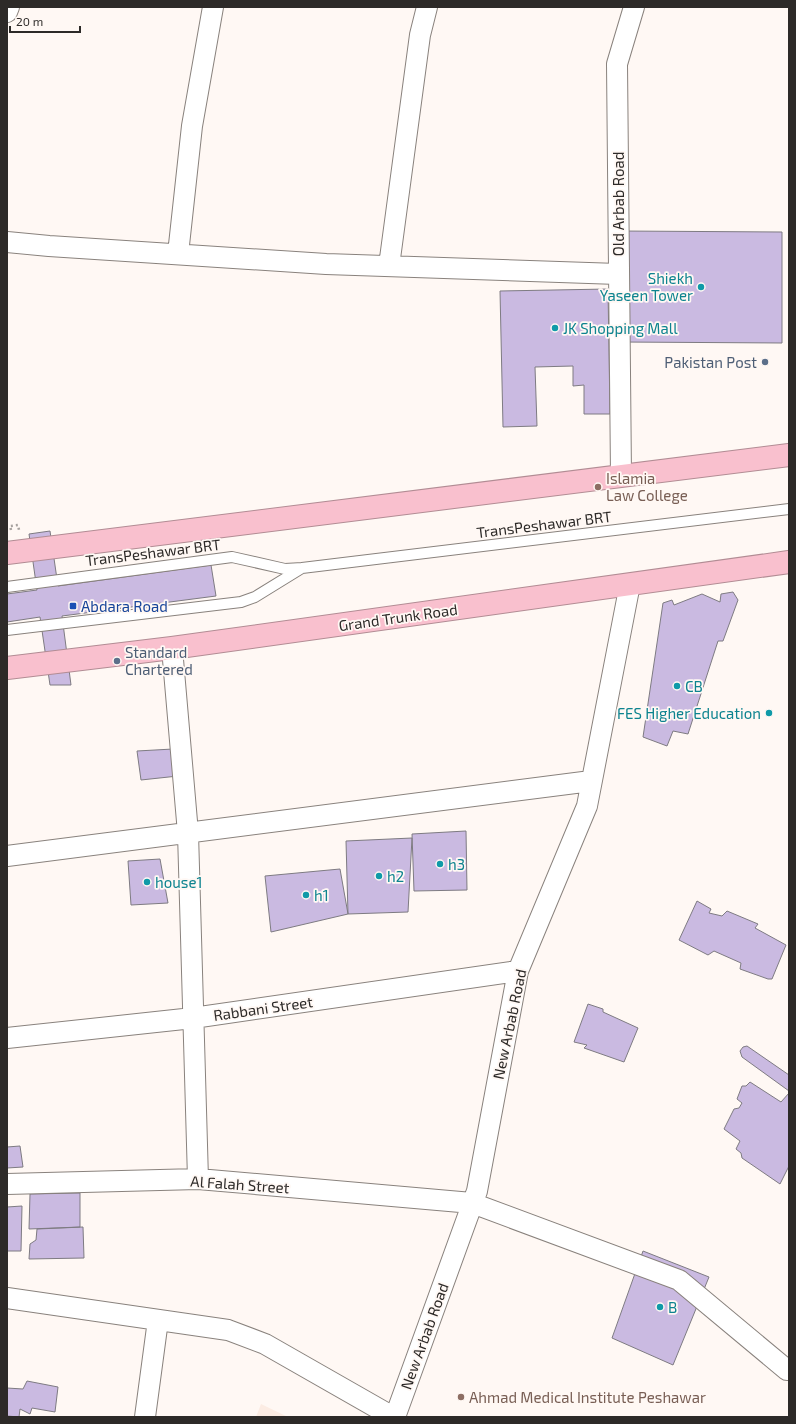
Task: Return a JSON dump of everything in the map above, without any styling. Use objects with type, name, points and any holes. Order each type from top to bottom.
[{"type":"highway","points":[[7,553],[789,456]]},
{"type":"highway","name":"Grand Trunk Road","points":[[7,668],[172,648],[789,562]]},
{"type":"street","points":[[7,12],[9,7]]},
{"type":"street","points":[[178,254],[192,126],[213,7]]},
{"type":"street","points":[[389,266],[420,35],[427,7]]},
{"type":"street","name":"Old Arbab Road","points":[[620,476],[617,64],[634,7]]},
{"type":"street","points":[[7,242],[48,246],[389,266],[618,274]]},
{"type":"street","name":"New Arbab Road","points":[[394,1417],[476,1191],[518,972],[587,806],[630,584]]},
{"type":"street","points":[[172,648],[188,833],[198,1179]]},
{"type":"street","points":[[7,856],[591,781]]},
{"type":"street","name":"Rabbani Street","points":[[7,1038],[193,1018],[518,972]]},
{"type":"street","name":"Al Falah Street","points":[[7,1184],[198,1179],[472,1203],[679,1280],[787,1370],[789,1370]]},
{"type":"street","points":[[7,1298],[228,1330],[266,1344],[394,1417]]},
{"type":"street","points":[[145,1417],[158,1320]]},
{"type":"lane","name":"TransPeshawar BRT","points":[[7,587],[232,558],[285,569],[302,568],[789,509]]},
{"type":"lane","name":"TransPeshawar BRT","points":[[7,630],[241,602],[255,598],[302,568]]},
{"type":"shaded area","points":[[261,1404],[288,1417],[256,1417]]},
{"type":"building","name":"Shiekh Yaseen Tower","points":[[620,231],[782,232],[782,343],[620,342]]},
{"type":"building","name":"JK Shopping Mall","points":[[608,289],[610,414],[584,414],[584,385],[573,386],[573,366],[535,367],[537,426],[503,427],[500,291]]},
{"type":"building","name":"Abdara Road","points":[[50,531],[58,586],[211,565],[216,596],[62,616],[71,685],[50,685],[40,617],[7,622],[7,594],[37,590],[29,534]]},
{"type":"building","name":"CB","points":[[733,592],[738,600],[723,641],[718,641],[688,734],[673,731],[667,746],[643,737],[663,603],[672,600],[674,605],[702,594],[720,602],[721,594]]},
{"type":"building","points":[[173,749],[178,776],[141,780],[137,751]]},
{"type":"building","name":"h3","points":[[466,831],[467,890],[414,891],[412,834]]},
{"type":"building","name":"h2","points":[[412,838],[408,912],[348,914],[346,841]]},
{"type":"building","name":"house1","points":[[160,859],[168,903],[131,905],[128,861]]},
{"type":"building","name":"h1","points":[[340,869],[348,914],[271,932],[265,876]]},
{"type":"building","points":[[697,901],[711,909],[709,913],[722,916],[727,911],[758,924],[755,928],[786,945],[772,979],[740,969],[741,963],[714,951],[708,955],[679,940]]},
{"type":"building","points":[[588,1004],[603,1009],[603,1012],[638,1028],[624,1062],[584,1048],[587,1045],[574,1042]]},
{"type":"building","points":[[747,1046],[789,1075],[789,1091],[742,1057],[740,1051],[743,1047]]},
{"type":"building","points":[[750,1082],[781,1102],[789,1093],[789,1166],[780,1184],[742,1158],[741,1153],[736,1149],[740,1141],[724,1129],[734,1109],[739,1108],[742,1103],[737,1099],[742,1086],[746,1086]]},
{"type":"building","points":[[20,1146],[23,1167],[7,1168],[7,1147]]},
{"type":"building","points":[[80,1193],[80,1227],[29,1229],[30,1194]]},
{"type":"building","points":[[22,1206],[21,1251],[7,1251],[7,1207]]},
{"type":"building","points":[[83,1227],[84,1258],[29,1259],[30,1244],[36,1240],[37,1229]]},
{"type":"building","name":"B","points":[[643,1251],[709,1277],[673,1365],[612,1338]]},
{"type":"building","points":[[27,1381],[58,1387],[55,1412],[32,1408],[30,1414],[20,1409],[19,1417],[7,1416],[7,1388],[23,1389]]},
{"type":"place","name":"Shiekh Yaseen Tower","points":[[701,287]]},
{"type":"place","name":"JK Shopping Mall","points":[[555,328]]},
{"type":"place","name":"Pakistan Post","points":[[765,362]]},
{"type":"place","name":"Islamia Law College","points":[[598,487]]},
{"type":"place","name":"Abdara Road","points":[[73,606]]},
{"type":"place","name":"Standard Chartered","points":[[117,661]]},
{"type":"place","name":"CB","points":[[677,686]]},
{"type":"place","name":"FES Higher Education","points":[[769,713]]},
{"type":"place","name":"h3","points":[[440,864]]},
{"type":"place","name":"h2","points":[[379,876]]},
{"type":"place","name":"house1","points":[[147,882]]},
{"type":"place","name":"h1","points":[[306,895]]},
{"type":"place","name":"B","points":[[660,1307]]},
{"type":"place","name":"Ahmad Medical Institute Peshawar","points":[[461,1397]]}]
